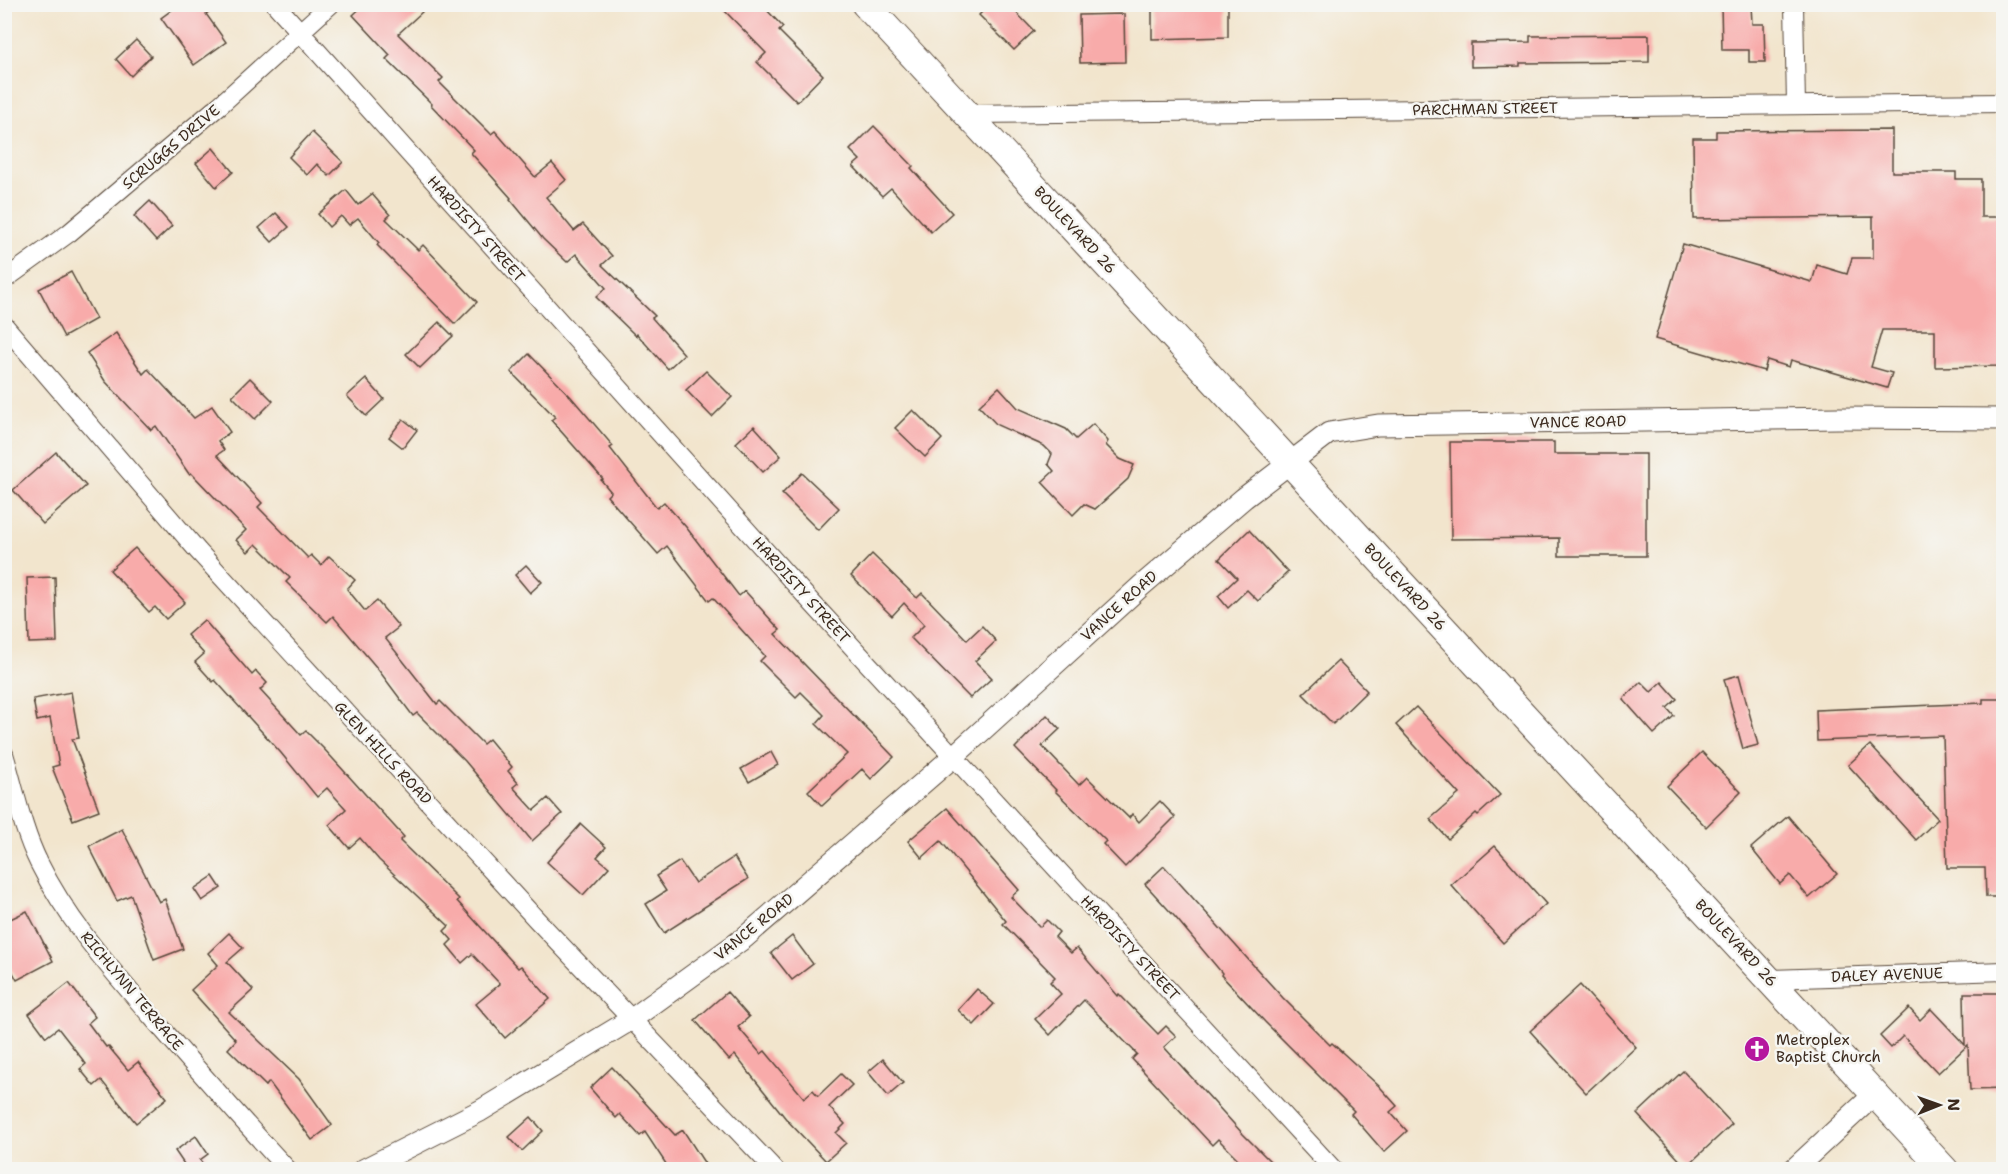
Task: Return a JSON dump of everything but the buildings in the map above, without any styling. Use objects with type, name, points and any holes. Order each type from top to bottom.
[{"type":"main road","name":"BOULEVARD 26","points":[[865,4],[1945,1170]]},
{"type":"street","name":"HARDISTY STREET","points":[[275,4],[813,604],[1334,1170]]},
{"type":"street","name":"SCRUGGS DRIVE","points":[[4,280],[69,233],[220,105],[331,4]]},
{"type":"street","points":[[1794,4],[1796,105]]},
{"type":"street","name":"PARCHMAN STREET","points":[[966,114],[2004,103]]},
{"type":"street","name":"GLEN HILLS ROAD","points":[[4,325],[198,551],[537,920],[776,1170]]},
{"type":"street","name":"VANCE ROAD","points":[[363,1170],[480,1111],[632,1019],[744,938],[954,756],[1141,586],[1244,498],[1329,433],[1378,425],[1828,418],[2004,419]]},
{"type":"street","name":"RICHLYNN TERRACE","points":[[4,754],[27,832],[38,861],[53,890],[95,951],[228,1106],[288,1170]]},
{"type":"street","name":"DALEY AVENUE","points":[[1770,979],[2004,971]]},
{"type":"street","points":[[1793,1170],[1875,1094]]},
{"type":"place","name":"Metroplex Baptist Church","points":[[1757,1049]]}]
